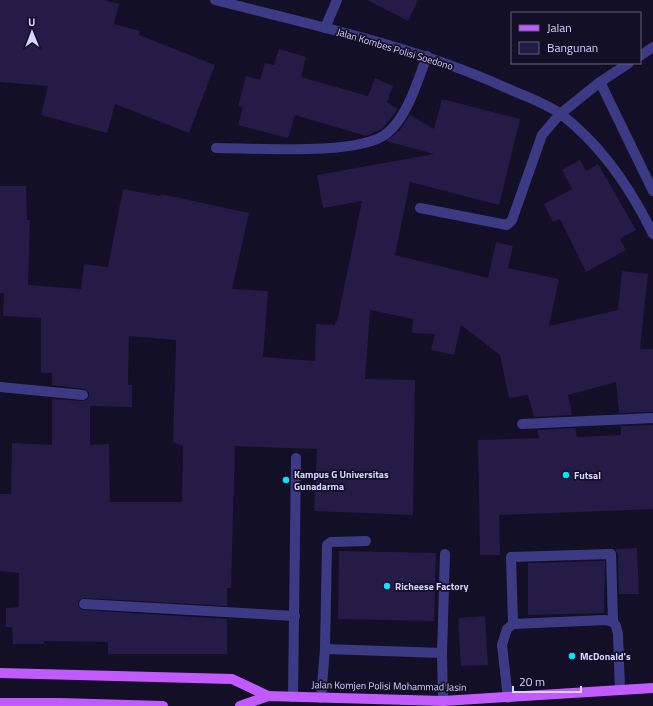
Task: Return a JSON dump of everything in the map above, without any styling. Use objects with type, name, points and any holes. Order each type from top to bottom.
[{"type":"main road","name":"Jalan Komjen Polisi Mohammad Jasin","points":[[0,673],[232,679],[268,696]]},
{"type":"main road","name":"Jalan Komjen Polisi Mohammad Jasin","points":[[240,706],[268,696],[443,704],[653,688]]},
{"type":"main road","points":[[0,703],[163,706]]},
{"type":"street","name":"Jalan Kombes Polisi Soedono","points":[[215,0],[427,56],[474,74],[560,114],[581,131],[607,158],[653,234]]},
{"type":"street","points":[[325,28],[337,0]]},
{"type":"street","points":[[641,55],[653,47]]},
{"type":"street","points":[[216,148],[313,149],[343,147],[371,140],[385,134],[396,123],[409,102],[427,56]]},
{"type":"street","points":[[420,208],[507,225],[512,220],[542,135],[560,114],[600,82],[627,64]]},
{"type":"street","points":[[600,82],[653,191]]},
{"type":"street","points":[[0,387],[83,395]]},
{"type":"street","points":[[522,424],[653,418]]},
{"type":"street","points":[[293,697],[296,458]]},
{"type":"street","points":[[322,698],[325,649],[327,545],[331,542],[366,541]]},
{"type":"street","points":[[443,704],[442,652],[445,554]]},
{"type":"street","points":[[513,624],[511,557],[611,554],[613,622],[616,626],[618,634],[620,690]]},
{"type":"street","points":[[84,604],[295,616]]},
{"type":"street","points":[[508,698],[502,646],[507,629],[513,624],[605,620],[613,622]]},
{"type":"street","points":[[325,649],[442,652]]},
{"type":"building","points":[[0,0],[104,0],[119,4],[114,24],[140,31],[139,35],[215,65],[189,133],[115,104],[107,133],[41,115],[48,86],[0,82]]},
{"type":"building","points":[[367,0],[418,0],[408,21]]},
{"type":"building","points":[[279,49],[306,57],[301,77],[368,96],[375,78],[393,86],[387,102],[398,109],[382,129],[366,136],[295,115],[288,138],[238,125],[243,107],[238,106],[246,76],[260,80],[265,63],[274,65]]},
{"type":"building","points":[[442,99],[520,119],[499,205],[410,182],[395,255],[488,278],[496,242],[513,246],[508,268],[559,279],[549,326],[618,310],[622,271],[648,274],[640,349],[653,349],[653,412],[619,413],[616,382],[568,395],[572,415],[534,417],[528,395],[509,398],[500,355],[461,325],[454,355],[431,350],[435,334],[412,333],[413,319],[370,310],[365,379],[415,380],[413,515],[314,511],[317,449],[235,446],[231,588],[227,588],[227,606],[84,598],[79,600],[78,604],[80,609],[84,610],[227,619],[227,654],[108,654],[108,642],[44,641],[44,644],[13,644],[12,627],[6,627],[6,608],[19,607],[19,573],[0,571],[0,494],[11,494],[12,443],[52,445],[52,399],[83,401],[88,399],[89,392],[84,389],[52,385],[52,373],[41,373],[41,318],[3,316],[4,294],[0,293],[0,186],[26,186],[27,220],[30,220],[28,285],[81,289],[84,264],[108,267],[123,189],[160,196],[161,194],[249,213],[232,289],[268,291],[263,357],[315,361],[316,324],[335,325],[335,322],[337,322],[362,201],[323,208],[317,175],[434,154],[386,141],[399,131],[410,115],[434,129]],"holes":[[[129,336],[176,340],[173,442],[183,446],[182,502],[110,502],[109,444],[90,445],[90,406],[132,407],[132,385],[128,385]]]},
{"type":"building","points":[[580,160],[586,171],[598,164],[636,230],[620,239],[626,250],[586,272],[560,219],[553,222],[544,204],[572,189],[562,170]]},
{"type":"building","name":"Futsal","points":[[653,425],[653,509],[499,515],[500,555],[480,555],[478,440],[539,438],[537,430],[575,428],[577,437],[621,435],[621,426]]},
{"type":"building","points":[[637,548],[639,594],[619,594],[618,554],[615,549]]},
{"type":"building","name":"Richeese Factory","points":[[339,551],[436,553],[434,621],[338,619]]},
{"type":"building","points":[[605,561],[604,613],[528,615],[528,563]]},
{"type":"building","points":[[485,616],[488,665],[461,666],[458,618]]},
{"type":"place","name":"Futsal","points":[[566,475]]},
{"type":"place","name":"Kampus G Universitas Gunadarma","points":[[286,480]]},
{"type":"place","name":"Richeese Factory","points":[[387,586]]},
{"type":"place","name":"McDonald's","points":[[572,656]]}]
